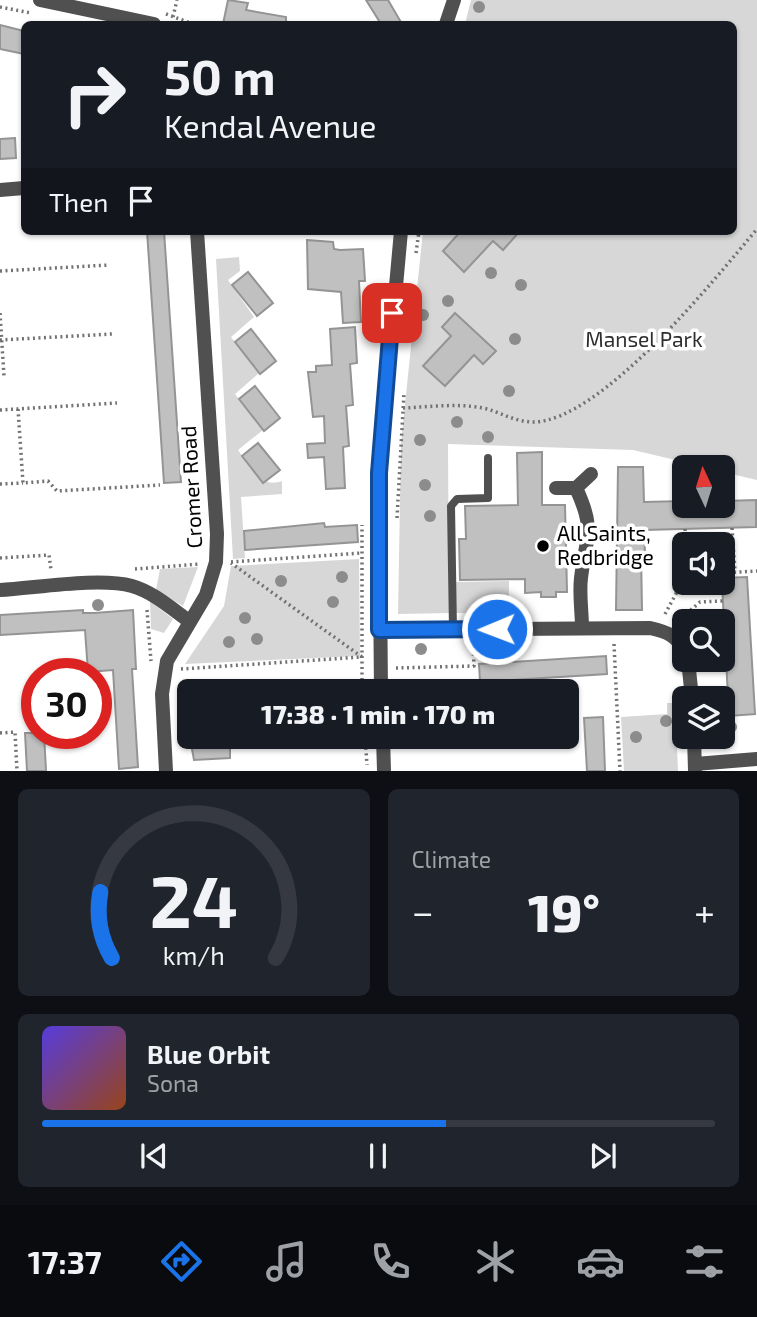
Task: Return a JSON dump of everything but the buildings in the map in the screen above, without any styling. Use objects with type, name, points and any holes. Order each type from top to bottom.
[{"type":"street","points":[[40,0],[87,5],[143,21]]},
{"type":"street","points":[[447,21],[453,0]]},
{"type":"street","points":[[0,190],[21,188]]},
{"type":"street","name":"Cromer Road","points":[[166,771],[158,669],[167,662],[206,595],[216,562],[217,534],[197,235]]},
{"type":"street","points":[[381,679],[379,473],[401,235]]},
{"type":"street","points":[[556,488],[576,488],[591,474]]},
{"type":"street","points":[[576,488],[589,519],[590,539],[581,579],[582,628]]},
{"type":"street","points":[[0,590],[109,582],[153,596],[189,621]]},
{"type":"street","points":[[379,630],[650,628],[672,636]]},
{"type":"street","points":[[383,749],[384,771]]},
{"type":"street","points":[[694,749],[695,767],[757,759]]},
{"type":"lane","points":[[453,630],[450,506],[457,499],[488,498],[488,458]]},
{"type":"path","points":[[173,17],[177,0]]},
{"type":"path","points":[[403,408],[481,408],[507,419],[535,422],[561,416],[623,371],[680,319],[757,229]]},
{"type":"path","points":[[416,258],[419,235]]},
{"type":"path","points":[[0,271],[109,265]]},
{"type":"path","points":[[0,313],[4,376]]},
{"type":"path","points":[[1,340],[112,334]]},
{"type":"path","points":[[396,527],[404,386]]},
{"type":"path","points":[[0,410],[117,403]]},
{"type":"path","points":[[18,409],[23,483]]},
{"type":"path","points":[[0,484],[48,481],[57,491],[160,485]]},
{"type":"path","points":[[732,528],[732,532]]},
{"type":"path","points":[[147,607],[158,669],[362,657],[229,562],[361,554]]},
{"type":"path","points":[[0,558],[49,555],[51,574]]},
{"type":"path","points":[[735,572],[757,571]]},
{"type":"path","points":[[361,593],[379,593]]},
{"type":"path","points":[[665,614],[675,595]]},
{"type":"path","points":[[693,609],[701,602],[723,601]]},
{"type":"path","points":[[613,628],[620,771]]},
{"type":"path","points":[[396,668],[474,666],[473,629]]},
{"type":"path","points":[[0,733],[15,732],[18,771]]},
{"type":"path","points":[[366,749],[367,771]]},
{"type":"green space","name":"Mansel Park","points":[[471,0],[757,0],[757,480],[735,475],[735,455],[672,455],[672,459],[633,450],[448,444],[449,613],[398,614],[401,443],[423,235],[737,235],[737,21],[466,21]]},
{"type":"green space","points":[[239,257],[240,271],[228,280],[254,317],[231,337],[259,373],[235,394],[263,430],[238,450],[261,479],[274,483],[282,481],[282,494],[241,497],[245,558],[233,559],[216,259]]},
{"type":"green space","points":[[359,559],[360,656],[185,664],[224,606],[231,566]]},
{"type":"green space","points":[[198,567],[183,606],[156,590],[160,569]]},
{"type":"green space","points":[[509,581],[509,613],[456,613],[456,582]]},
{"type":"green space","points":[[150,601],[173,619],[164,633],[151,629]]},
{"type":"green space","points":[[667,703],[672,703],[672,749],[677,749],[678,771],[624,771],[621,717],[667,714]]},
{"type":"place","name":"All Saints, Redbridge","points":[[543,546]]},
{"type":"route","points":[[392,313],[379,473],[379,630],[497,629]]}]
